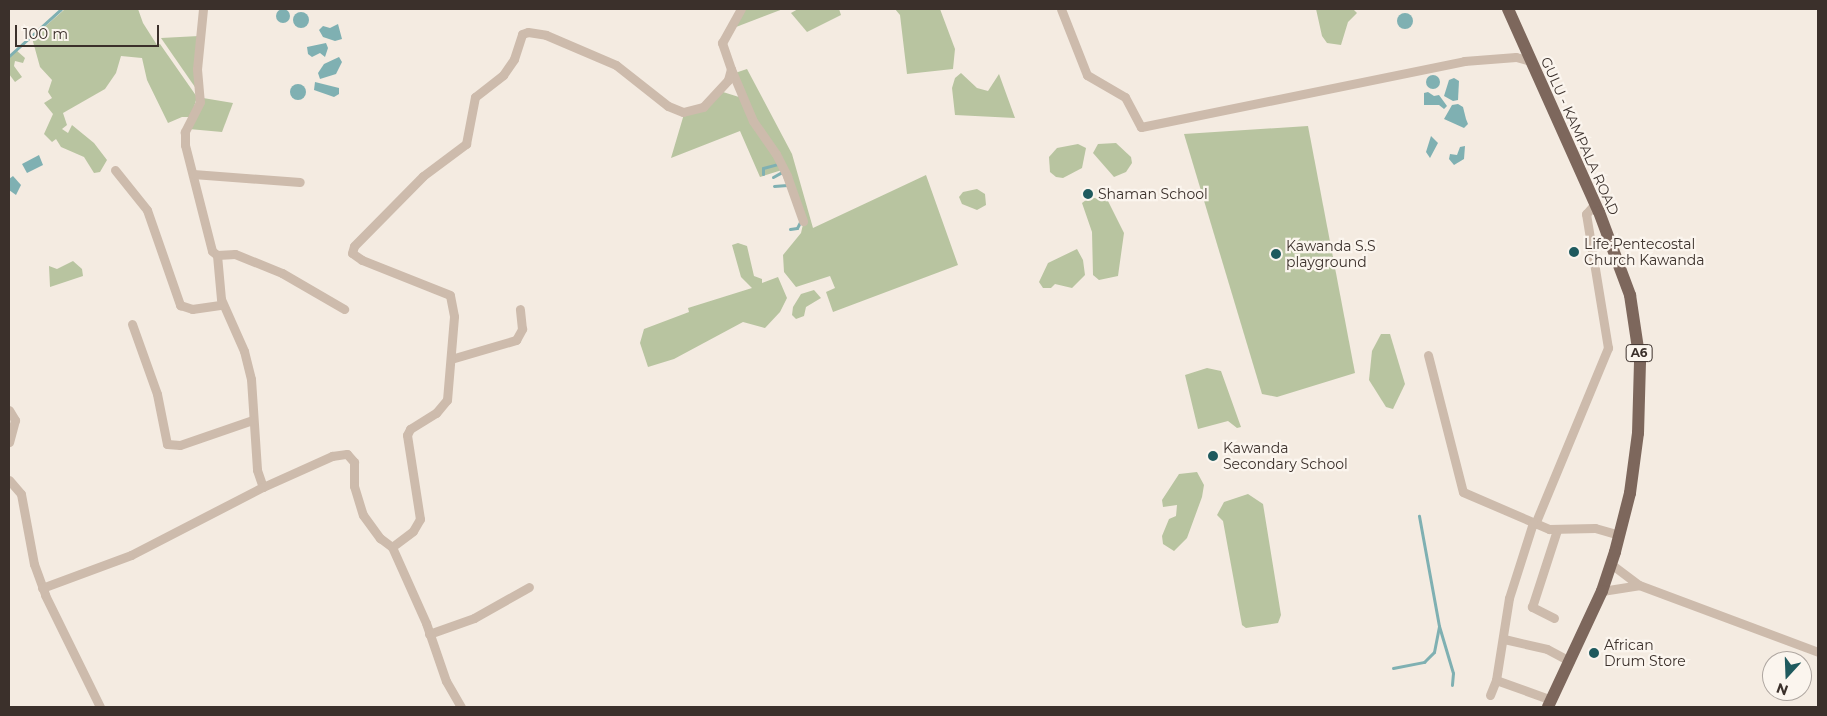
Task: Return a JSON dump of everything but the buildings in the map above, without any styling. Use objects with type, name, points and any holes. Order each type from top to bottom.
[{"type":"main road","name":"GULU - KAMPALA ROAD","points":[[1508,9],[1595,204],[1630,295],[1640,362],[1638,433],[1630,493],[1619,535],[1602,590],[1550,703]]},
{"type":"street","points":[[203,9],[197,70],[200,102],[185,132],[185,145],[212,252],[217,255],[235,254],[282,273],[344,309]]},
{"type":"street","points":[[741,9],[722,44],[753,121],[776,154],[792,187],[803,221]]},
{"type":"street","points":[[1061,9],[1087,75],[1125,97],[1141,127],[1464,61],[1516,57],[1531,61]]},
{"type":"street","points":[[392,547],[413,531],[420,519],[419,497],[407,451],[408,432],[444,406],[450,392],[454,316],[450,295],[362,260],[352,251],[423,176],[466,144],[475,97],[503,75],[514,59],[519,37],[528,32],[546,35],[616,65],[668,106],[683,112],[703,107],[721,90],[731,69]]},
{"type":"street","points":[[721,90],[742,97]]},
{"type":"street","points":[[115,170],[147,210],[180,305],[192,309],[222,305]]},
{"type":"street","points":[[193,174],[300,182]]},
{"type":"street","points":[[1490,695],[1496,680],[1509,598],[1534,524],[1608,348],[1586,214],[1595,204]]},
{"type":"street","points":[[217,255],[222,305],[249,370],[257,470],[263,488]]},
{"type":"street","points":[[451,359],[516,340],[522,328],[520,308]]},
{"type":"street","points":[[132,324],[157,394],[166,444],[180,445],[252,420]]},
{"type":"street","points":[[1428,355],[1463,492],[1534,524],[1557,530],[1595,528],[1619,535]]},
{"type":"street","points":[[9,410],[15,420],[9,442]]},
{"type":"street","points":[[42,588],[131,555],[263,488],[332,456],[348,454],[354,462],[354,486],[363,515],[380,538],[392,547],[429,634],[446,682],[462,707]]},
{"type":"street","points":[[9,472],[9,480],[21,494],[34,564],[42,588],[100,707]]},
{"type":"street","points":[[1554,618],[1532,607],[1557,530]]},
{"type":"street","points":[[1611,564],[1639,585],[1818,652]]},
{"type":"street","points":[[1602,590],[1639,585]]},
{"type":"street","points":[[429,634],[474,618],[530,587]]},
{"type":"street","points":[[1504,639],[1547,649],[1570,661]]},
{"type":"street","points":[[1496,680],[1550,703]]},
{"type":"green space","points":[[65,9],[138,9],[143,23],[157,45],[160,44],[197,97],[191,117],[182,117],[168,123],[147,80],[142,58],[121,56],[116,73],[105,89],[63,113],[67,125],[62,129],[68,133],[72,125],[94,143],[107,160],[100,172],[94,173],[84,157],[61,147],[56,139],[52,142],[44,134],[53,114],[44,103],[52,98],[48,92],[52,80],[40,67],[32,38]]},
{"type":"green space","points":[[743,9],[783,9],[736,27]]},
{"type":"green space","points":[[798,9],[839,9],[841,15],[807,32],[791,13]]},
{"type":"green space","points":[[895,9],[940,9],[955,49],[953,69],[907,74],[900,15]]},
{"type":"green space","points":[[1316,9],[1353,9],[1357,13],[1348,22],[1341,45],[1327,43],[1322,36]]},
{"type":"green space","points":[[199,36],[197,90],[161,38]]},
{"type":"green space","points":[[16,50],[25,58],[23,63],[15,61],[14,66],[22,77],[15,82],[9,74],[9,57]]},
{"type":"green space","points":[[747,69],[792,154],[813,228],[926,175],[958,265],[833,312],[826,292],[835,288],[830,276],[796,287],[784,272],[783,255],[801,233],[804,220],[735,73]]},
{"type":"green space","points":[[961,73],[977,88],[988,91],[999,74],[1015,118],[955,115],[952,88],[955,78]]},
{"type":"green space","points":[[723,92],[739,97],[782,170],[760,177],[740,131],[671,158],[684,114],[705,109]]},
{"type":"green space","points":[[203,98],[233,103],[222,132],[189,129]]},
{"type":"green space","name":"Kawanda S.S playground","points":[[1308,126],[1355,373],[1277,397],[1262,394],[1184,134]]},
{"type":"green space","points":[[1116,143],[1131,157],[1132,163],[1126,172],[1114,177],[1093,153],[1098,144]]},
{"type":"green space","points":[[1078,144],[1086,148],[1082,168],[1063,178],[1056,177],[1050,172],[1049,157],[1057,148]]},
{"type":"green space","points":[[977,189],[985,194],[986,205],[977,210],[962,204],[959,197],[963,192]]},
{"type":"green space","points":[[1090,197],[1108,201],[1124,233],[1118,276],[1099,280],[1093,275],[1092,232],[1082,203]]},
{"type":"green space","points":[[738,243],[747,246],[754,276],[762,279],[762,283],[778,277],[787,298],[780,312],[765,328],[743,322],[674,359],[648,367],[640,343],[644,329],[689,312],[688,308],[752,288],[741,277],[732,245]]},
{"type":"green space","points":[[1077,249],[1083,260],[1085,275],[1072,288],[1055,284],[1051,288],[1043,288],[1039,282],[1048,263]]},
{"type":"green space","points":[[73,261],[82,269],[83,276],[50,287],[49,266],[57,269]]},
{"type":"green space","points":[[814,290],[821,298],[806,307],[804,316],[796,319],[792,315],[793,307],[801,294]]},
{"type":"green space","points":[[1381,334],[1390,334],[1405,384],[1393,409],[1386,407],[1369,380],[1372,351]]},
{"type":"green space","points":[[1207,368],[1221,371],[1241,427],[1237,428],[1228,421],[1198,429],[1185,375]]},
{"type":"green space","points":[[1197,472],[1204,485],[1202,497],[1187,538],[1174,551],[1163,544],[1162,536],[1169,519],[1176,516],[1177,505],[1163,507],[1162,500],[1179,474]]},
{"type":"green space","points":[[1248,494],[1263,504],[1281,615],[1278,623],[1246,628],[1242,625],[1223,521],[1217,515],[1224,502]]},
{"type":"water","points":[[280,9],[286,9],[290,16],[286,23],[280,23],[276,19],[276,13]]},
{"type":"water","points":[[298,12],[304,12],[309,17],[307,26],[298,28],[293,23],[293,17]]},
{"type":"water","points":[[1405,13],[1413,21],[1405,29],[1397,21]]},
{"type":"water","points":[[338,24],[342,39],[335,41],[323,37],[319,30],[323,26],[330,28]]},
{"type":"water","points":[[326,43],[328,48],[325,57],[320,53],[312,57],[308,54],[307,47]]},
{"type":"water","points":[[339,57],[342,62],[336,74],[320,79],[318,73],[324,64]]},
{"type":"water","points":[[1430,75],[1436,75],[1440,82],[1436,89],[1430,89],[1426,85],[1426,79]]},
{"type":"water","points":[[1454,78],[1459,81],[1458,100],[1453,101],[1444,96],[1449,80]]},
{"type":"water","points":[[315,82],[339,88],[339,94],[334,97],[314,90]]},
{"type":"water","points":[[298,84],[306,92],[298,100],[290,92]]},
{"type":"water","points":[[1428,92],[1434,96],[1439,95],[1447,106],[1444,109],[1439,105],[1424,105],[1424,93]]},
{"type":"water","points":[[1458,104],[1463,107],[1468,124],[1464,128],[1444,119],[1452,105]]},
{"type":"water","points":[[1431,136],[1438,143],[1430,158],[1426,152]]},
{"type":"water","points":[[1465,146],[1464,159],[1454,165],[1449,159],[1450,154],[1457,155],[1460,147]]},
{"type":"water","points":[[39,155],[43,165],[27,173],[22,164]]},
{"type":"water","points":[[13,176],[21,185],[16,195],[9,190],[9,179]]},
{"type":"waterway","points":[[9,56],[61,9]]},
{"type":"waterway","points":[[763,174],[763,168],[778,164]]},
{"type":"waterway","points":[[773,177],[782,172]]},
{"type":"waterway","points":[[774,186],[787,185]]},
{"type":"waterway","points":[[790,229],[797,228],[800,222]]},
{"type":"waterway","points":[[1393,668],[1424,662],[1434,652],[1439,626],[1419,516]]},
{"type":"waterway","points":[[1439,626],[1453,673],[1452,685]]},
{"type":"place","name":"Shaman School","points":[[1088,194]]},
{"type":"place","name":"Life Pentecostal Church Kawanda","points":[[1574,252]]},
{"type":"place","name":"Kawanda S.S playground","points":[[1276,254]]},
{"type":"place","name":"Kawanda Secondary School","points":[[1213,456]]},
{"type":"place","name":"African Drum Store","points":[[1594,653]]}]
